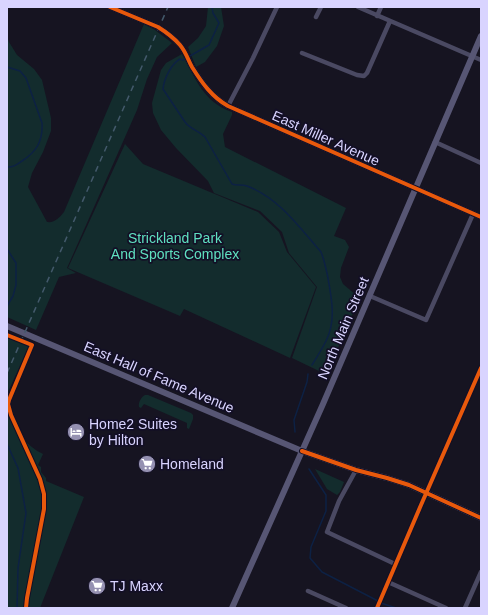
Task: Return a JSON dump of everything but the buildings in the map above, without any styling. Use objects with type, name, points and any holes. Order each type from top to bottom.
[{"type":"main road","name":"North Main Street","points":[[234,607],[370,296],[481,36]]},
{"type":"main road","name":"East Hall of Fame Avenue","points":[[7,326],[302,451],[356,470],[409,485],[481,518]]},
{"type":"street","name":"East Miller Avenue","points":[[110,7],[162,30],[180,44],[192,67],[212,94],[228,106],[481,218]]},
{"type":"street","points":[[228,106],[277,7]]},
{"type":"street","points":[[316,17],[321,7]]},
{"type":"street","points":[[358,7],[481,60]]},
{"type":"street","points":[[377,16],[381,7]]},
{"type":"street","points":[[302,52],[357,75],[364,76],[367,73],[390,21]]},
{"type":"street","points":[[435,142],[481,163]]},
{"type":"street","points":[[370,296],[426,320],[473,214]]},
{"type":"street","points":[[377,608],[481,369]]},
{"type":"street","points":[[356,470],[333,513],[327,532],[395,564]]},
{"type":"street","points":[[465,608],[481,572]]},
{"type":"street","points":[[388,582],[446,608]]},
{"type":"street","points":[[308,591],[346,608]]},
{"type":"green space","points":[[208,7],[221,7],[224,26],[217,46],[205,62],[196,67],[188,47],[198,38],[206,26]]},
{"type":"green space","points":[[144,24],[155,30],[172,43],[157,57],[147,79],[137,110],[67,268],[76,273],[59,277],[36,330],[7,317],[7,36],[17,55],[34,69],[42,80],[51,118],[51,131],[43,152],[32,173],[28,187],[47,222],[52,222],[57,220],[64,212]]},
{"type":"green space","points":[[182,54],[196,81],[207,96],[222,108],[232,112],[223,134],[225,147],[346,208],[334,236],[345,240],[349,247],[341,268],[340,277],[343,284],[360,297],[327,373],[319,371],[292,358],[317,287],[289,253],[282,232],[260,211],[214,193],[208,181],[161,130],[153,113],[152,103],[161,70],[166,63]]},
{"type":"green space","name":"Strickland Park And Sports Complex","points":[[125,144],[143,164],[258,212],[279,232],[287,252],[316,287],[290,358],[184,309],[180,316],[68,268]]},
{"type":"green space","points":[[7,334],[30,344],[7,394]]},
{"type":"green space","points":[[145,395],[191,413],[193,415],[193,419],[189,429],[187,428],[187,423],[144,404],[141,408],[139,407],[140,400]]},
{"type":"green space","points":[[7,413],[21,437],[31,447],[43,454],[38,465],[41,467],[41,472],[46,478],[46,481],[84,497],[40,608],[7,608]]},
{"type":"green space","points":[[315,469],[344,482],[340,492],[337,495],[327,489]]},
{"type":"waterway","points":[[212,7],[213,13],[219,23],[209,45],[183,60],[180,59],[177,61],[168,72],[163,89],[185,122],[205,137],[232,184],[247,186],[269,198],[288,214],[321,252],[330,290],[332,316],[329,333],[312,365]]},
{"type":"waterway","points":[[7,67],[20,71],[26,78],[42,123],[40,141],[35,150],[27,158],[16,165],[7,167]]},
{"type":"waterway","points":[[7,249],[16,263],[16,285],[13,296],[7,306]]},
{"type":"waterway","points":[[295,432],[294,420],[307,382],[308,374]]},
{"type":"waterway","points":[[7,444],[18,468],[26,513],[18,568],[17,608]]},
{"type":"waterway","points":[[309,469],[326,495],[326,511],[311,547],[310,558],[322,572],[378,601]]},
{"type":"waterway","points":[[381,603],[396,608]]},
{"type":"railway","points":[[7,373],[168,7]]},
{"type":"cycle path","points":[[110,7],[158,27],[178,42],[192,67],[204,84],[212,94],[228,106],[481,217]]},
{"type":"cycle path","points":[[7,335],[32,345],[8,404],[11,415],[40,479],[44,494],[44,509],[26,608]]},
{"type":"cycle path","points":[[377,608],[481,368]]},
{"type":"cycle path","points":[[302,451],[356,470],[409,485],[481,518]]},
{"type":"place","name":"Home2 Suites by Hilton","points":[[76,432]]},
{"type":"place","name":"Homeland","points":[[147,464]]},
{"type":"place","name":"TJ Maxx","points":[[97,586]]}]
